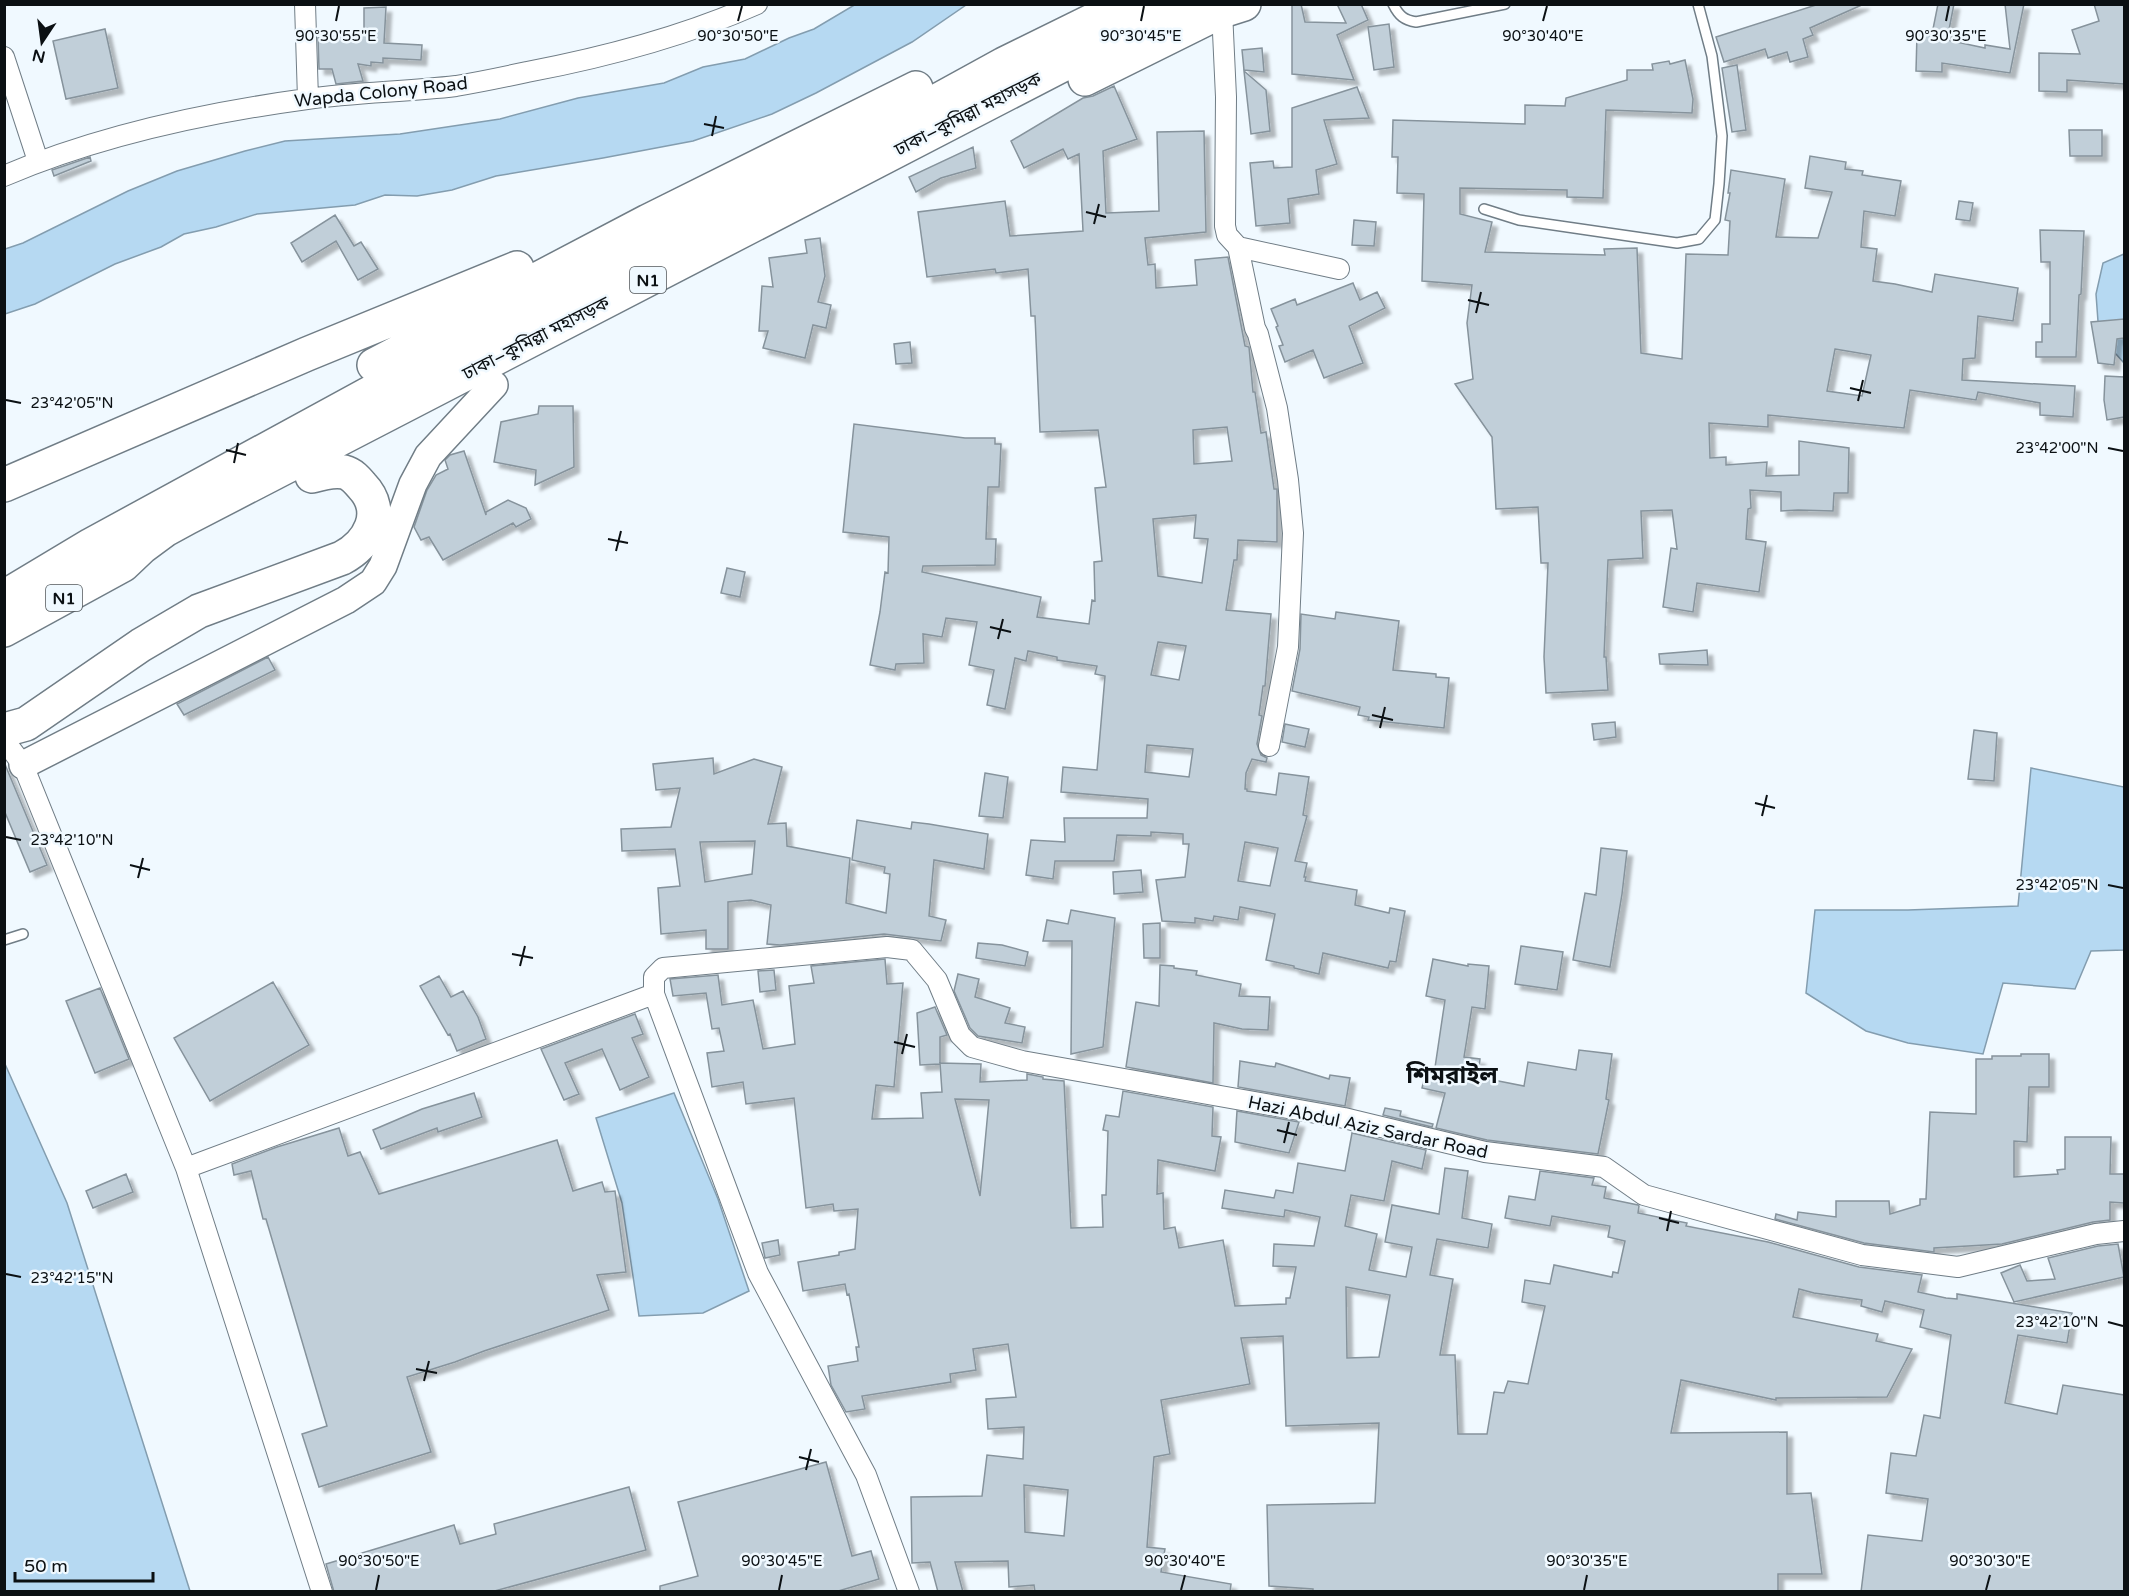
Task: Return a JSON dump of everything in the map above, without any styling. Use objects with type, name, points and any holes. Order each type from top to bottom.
[{"type":"highway","points":[[4,574],[86,537],[421,339],[648,221],[1084,4]]},
{"type":"highway","name":"ঢাকা–কুমিল্লা মহাসড়ক","points":[[86,537],[791,180],[1004,64],[1126,4]]},
{"type":"highway","name":"ঢাকা–কুমিল্লা মহাসড়ক","points":[[123,565],[157,536],[187,518],[1180,4]]},
{"type":"highway","points":[[123,565],[173,551],[312,476],[494,385],[953,145],[1233,8]]},
{"type":"highway","points":[[4,485],[340,340],[515,269],[648,221]]},
{"type":"highway","points":[[4,730],[26,723],[141,645],[199,611],[342,558],[362,545],[373,522],[374,511],[366,490],[352,476],[343,472],[312,476]]},
{"type":"highway","name":"N1","points":[[4,597],[86,537]]},
{"type":"highway","name":"N1","points":[[4,630],[123,565]]},
{"type":"street","points":[[305,4],[308,99]]},
{"type":"street","name":"Wapda Colony Road","points":[[4,176],[38,161],[168,123],[308,99],[457,86],[573,63],[651,44],[726,18],[757,4]]},
{"type":"street","points":[[1233,8],[1226,97],[1225,226],[1227,235],[1238,247],[1255,328],[1277,408],[1293,533],[1288,647],[1269,746]]},
{"type":"street","points":[[4,57],[38,161]]},
{"type":"street","points":[[1238,247],[1339,269]]},
{"type":"street","points":[[22,765],[346,600],[373,582],[383,566],[413,484],[428,456],[494,385]]},
{"type":"street","points":[[4,740],[22,765],[186,1168],[322,1592]]},
{"type":"street","name":"Hazi Abdul Aziz Sardar Road","points":[[186,1168],[654,985],[663,968],[887,947],[912,950],[936,980],[960,1035],[972,1047],[1022,1061],[1344,1118],[1485,1152],[1604,1167],[1644,1196],[1862,1255],[1958,1267],[2096,1234],[2124,1231]]},
{"type":"street","points":[[654,985],[758,1273],[866,1475],[909,1592]]},
{"type":"lane","points":[[1393,4],[1398,15],[1416,22],[1505,4]]},
{"type":"lane","points":[[1484,209],[1519,220],[1677,243],[1699,239],[1715,220],[1722,136],[1712,56],[1698,4]]},
{"type":"lane","points":[[4,940],[22,934]]},
{"type":"water","points":[[856,4],[966,5],[912,42],[816,93],[772,114],[693,141],[496,176],[452,190],[417,196],[385,195],[355,205],[257,214],[184,234],[161,247],[115,264],[35,304],[5,314],[5,249],[23,243],[128,191],[177,171],[285,141],[400,134],[500,119],[578,98],[664,83],[703,67],[745,59],[814,29]]},
{"type":"water","points":[[2124,254],[2124,363],[2099,335],[2096,294],[2103,263]]},
{"type":"water","points":[[2031,768],[2124,787],[2124,950],[2091,951],[2075,989],[2003,983],[1983,1054],[1908,1043],[1866,1031],[1806,993],[1815,910],[1908,910],[2018,906]]},
{"type":"water","points":[[5,1064],[67,1203],[190,1591],[5,1591]]},
{"type":"water","points":[[674,1093],[718,1199],[749,1291],[703,1313],[639,1316],[622,1203],[596,1118]]},
{"type":"building","points":[[1292,4],[1301,4],[1305,22],[1346,23],[1337,4],[1361,4],[1368,20],[1337,35],[1354,80],[1292,74]]},
{"type":"building","points":[[1819,4],[1864,4],[1810,28],[1813,35],[1803,39],[1808,57],[1790,62],[1787,52],[1768,58],[1765,49],[1724,62],[1716,37]]},
{"type":"building","points":[[1938,4],[1954,4],[1947,40],[1985,48],[1985,45],[2010,49],[2005,4],[2024,4],[2010,73],[1942,63],[1942,72],[1916,71],[1917,34],[1932,34]]},
{"type":"building","points":[[2094,4],[2124,4],[2124,84],[2067,80],[2067,92],[2039,91],[2039,53],[2080,54],[2072,30],[2099,21]]},
{"type":"building","points":[[386,7],[384,43],[422,45],[421,60],[383,58],[383,63],[371,62],[371,66],[358,64],[363,81],[336,84],[332,69],[319,69],[318,38],[364,33],[364,8]]},
{"type":"building","points":[[1389,24],[1394,67],[1374,70],[1368,27]]},
{"type":"building","points":[[105,29],[118,88],[66,99],[53,41]]},
{"type":"building","points":[[1262,48],[1264,72],[1244,70],[1242,50]]},
{"type":"building","points":[[1685,60],[1693,99],[1692,113],[1606,110],[1603,198],[1567,197],[1567,190],[1460,188],[1460,214],[1492,222],[1485,252],[1605,255],[1604,249],[1637,248],[1641,353],[1682,359],[1686,254],[1728,255],[1730,221],[1725,220],[1731,170],[1785,179],[1776,237],[1818,238],[1832,192],[1805,188],[1810,156],[1846,162],[1845,169],[1863,171],[1862,175],[1901,181],[1895,216],[1864,211],[1861,247],[1877,249],[1873,281],[1932,292],[1935,274],[2018,288],[2013,321],[1978,316],[1975,358],[1963,359],[1962,380],[2075,386],[2073,417],[2040,415],[2040,403],[1978,392],[1976,400],[1910,390],[1904,428],[1768,415],[1768,427],[1709,423],[1710,458],[1726,457],[1726,465],[1767,462],[1766,476],[1799,475],[1799,441],[1849,448],[1848,493],[1834,493],[1833,511],[1781,511],[1781,492],[1750,490],[1751,508],[1748,509],[1746,539],[1766,542],[1759,592],[1697,583],[1693,612],[1663,607],[1671,548],[1677,549],[1672,510],[1641,511],[1643,558],[1608,560],[1604,657],[1606,657],[1608,690],[1546,693],[1544,657],[1548,563],[1541,563],[1538,507],[1496,509],[1492,437],[1455,384],[1473,379],[1467,323],[1472,285],[1422,281],[1424,194],[1397,193],[1398,157],[1392,157],[1393,120],[1525,124],[1525,105],[1565,106],[1566,98],[1627,80],[1627,70],[1653,70],[1652,64],[1669,61],[1670,64]],"holes":[[[1835,349],[1871,355],[1862,396],[1827,391]]]},
{"type":"building","points":[[1737,65],[1746,130],[1732,132],[1722,68]]},
{"type":"building","points":[[1244,71],[1266,90],[1270,131],[1251,134]]},
{"type":"building","points":[[1114,86],[1137,139],[1103,151],[1106,213],[1159,211],[1157,132],[1204,131],[1206,232],[1145,238],[1148,265],[1155,264],[1156,288],[1197,285],[1195,260],[1228,257],[1245,346],[1249,347],[1253,392],[1255,392],[1261,433],[1266,432],[1274,489],[1277,489],[1277,542],[1238,540],[1237,560],[1234,560],[1226,610],[1271,614],[1265,686],[1263,686],[1259,715],[1262,716],[1257,744],[1261,755],[1267,758],[1266,762],[1252,759],[1246,773],[1245,789],[1276,795],[1279,773],[1309,777],[1303,815],[1307,816],[1295,861],[1307,863],[1305,881],[1357,890],[1355,905],[1389,913],[1390,908],[1405,911],[1396,962],[1390,961],[1388,968],[1323,953],[1319,974],[1266,960],[1275,914],[1240,907],[1238,920],[1214,916],[1213,921],[1195,918],[1195,923],[1162,921],[1156,880],[1185,877],[1189,844],[1183,844],[1183,834],[1151,832],[1151,836],[1117,835],[1114,861],[1055,861],[1053,879],[1026,875],[1031,840],[1065,842],[1064,818],[1147,818],[1148,799],[1061,792],[1063,767],[1097,770],[1105,676],[1095,674],[1097,666],[1057,660],[1057,657],[1028,651],[1026,661],[1015,658],[1005,709],[987,705],[994,670],[969,665],[977,622],[946,618],[942,637],[923,634],[924,663],[896,664],[895,670],[870,665],[885,572],[888,573],[889,537],[843,532],[854,424],[965,438],[995,438],[995,444],[1001,444],[999,487],[988,487],[986,539],[996,539],[995,565],[923,566],[922,572],[1041,597],[1037,617],[1089,624],[1092,600],[1095,601],[1094,562],[1102,561],[1095,488],[1106,487],[1098,430],[1040,432],[1035,316],[1031,316],[1028,269],[996,273],[995,269],[927,277],[918,212],[1005,201],[1010,236],[1083,231],[1079,154],[1068,159],[1063,149],[1024,168],[1011,141],[1083,98]],"holes":[[[1227,427],[1232,461],[1194,464],[1193,430]],[[1196,515],[1194,538],[1208,539],[1202,583],[1158,576],[1153,519]],[[1158,642],[1186,646],[1179,680],[1151,675]],[[1147,745],[1193,749],[1189,777],[1145,772]],[[1245,842],[1278,848],[1270,886],[1238,881]]]},
{"type":"building","points":[[1357,87],[1369,118],[1324,120],[1337,164],[1316,170],[1319,194],[1288,199],[1290,223],[1256,226],[1250,163],[1273,161],[1274,168],[1292,167],[1292,108]]},
{"type":"building","points":[[2069,130],[2102,130],[2102,156],[2070,156]]},
{"type":"building","points":[[973,147],[976,168],[941,178],[916,192],[909,177]]},
{"type":"building","points":[[90,157],[91,161],[54,176],[52,170]]},
{"type":"building","points":[[1959,201],[1973,203],[1970,221],[1956,219]]},
{"type":"building","points":[[335,215],[354,246],[361,242],[378,269],[358,280],[336,241],[302,262],[291,243]]},
{"type":"building","points":[[1354,220],[1376,222],[1374,246],[1352,245]]},
{"type":"building","points":[[2040,230],[2084,231],[2076,357],[2036,357],[2036,342],[2042,342],[2042,324],[2050,324],[2050,262],[2041,262]]},
{"type":"building","points":[[820,238],[825,276],[818,302],[831,305],[826,328],[813,325],[805,358],[763,348],[768,331],[759,331],[762,286],[773,287],[769,258],[807,253],[805,240]]},
{"type":"building","points":[[1353,283],[1360,300],[1377,292],[1385,308],[1349,326],[1363,363],[1324,378],[1313,350],[1285,362],[1279,346],[1283,345],[1276,327],[1278,326],[1271,309],[1295,299],[1297,305]]},
{"type":"building","points":[[2124,319],[2124,338],[2117,339],[2114,365],[2098,363],[2091,322]]},
{"type":"building","points":[[910,342],[912,363],[896,364],[894,344]]},
{"type":"building","points":[[2105,376],[2124,377],[2124,417],[2107,420],[2104,400]]},
{"type":"building","points":[[539,406],[573,406],[574,467],[535,485],[536,470],[494,462],[501,422],[538,414]]},
{"type":"building","points":[[464,451],[486,515],[486,512],[508,500],[526,508],[531,519],[516,527],[513,523],[443,560],[429,537],[421,540],[414,527],[427,490],[436,475],[448,469],[445,460],[450,455]]},
{"type":"building","points":[[727,568],[745,572],[740,597],[721,593]]},
{"type":"building","points":[[1336,612],[1399,621],[1393,670],[1436,674],[1436,677],[1449,678],[1444,728],[1368,720],[1369,717],[1358,715],[1360,707],[1292,691],[1300,649],[1301,614],[1335,619]]},
{"type":"building","points":[[1707,650],[1708,665],[1660,664],[1659,654]]},
{"type":"building","points":[[268,657],[275,670],[184,715],[177,704]]},
{"type":"building","points":[[1615,722],[1616,737],[1594,740],[1592,724]]},
{"type":"building","points":[[1285,724],[1309,729],[1305,747],[1282,742]]},
{"type":"building","points":[[1974,730],[1997,733],[1994,781],[1968,779]]},
{"type":"building","points":[[713,758],[714,774],[754,759],[782,767],[768,824],[786,823],[787,846],[850,858],[846,903],[886,913],[890,874],[884,873],[885,867],[852,860],[857,820],[911,829],[912,822],[988,834],[984,869],[934,860],[929,916],[946,920],[941,941],[884,934],[780,945],[767,944],[771,905],[751,900],[728,902],[728,949],[706,949],[706,930],[661,934],[658,888],[680,886],[675,849],[622,851],[621,829],[671,827],[680,788],[656,790],[653,764]],"holes":[[[755,841],[752,874],[705,882],[700,842]]]},
{"type":"building","points":[[4,762],[47,865],[30,872],[4,810]]},
{"type":"building","points":[[985,773],[1008,777],[1003,818],[979,816]]},
{"type":"building","points":[[1601,848],[1627,851],[1610,967],[1573,960],[1585,893],[1596,895]]},
{"type":"building","points":[[1141,870],[1143,892],[1114,894],[1113,872]]},
{"type":"building","points":[[1071,910],[1115,918],[1103,1047],[1071,1054],[1072,941],[1043,941],[1047,920],[1068,924]]},
{"type":"building","points":[[1160,923],[1160,958],[1144,958],[1143,924]]},
{"type":"building","points":[[978,943],[1002,945],[1028,952],[1025,966],[976,958]]},
{"type":"building","points":[[1521,946],[1563,952],[1557,990],[1515,984]]},
{"type":"building","points":[[885,959],[887,984],[903,983],[894,1087],[876,1085],[872,1119],[923,1118],[921,1093],[942,1092],[940,1063],[981,1064],[980,1082],[1027,1080],[1027,1074],[1043,1077],[1043,1079],[1064,1081],[1071,1228],[1103,1227],[1102,1195],[1106,1195],[1108,1131],[1103,1130],[1106,1115],[1119,1117],[1123,1091],[1213,1107],[1212,1136],[1221,1137],[1215,1171],[1158,1160],[1157,1194],[1163,1193],[1164,1229],[1175,1227],[1179,1248],[1223,1240],[1235,1306],[1286,1304],[1286,1298],[1290,1298],[1296,1267],[1273,1266],[1274,1244],[1314,1246],[1320,1217],[1285,1210],[1284,1217],[1222,1208],[1225,1190],[1274,1198],[1276,1190],[1293,1193],[1298,1163],[1345,1171],[1352,1133],[1426,1150],[1422,1169],[1392,1161],[1384,1201],[1351,1195],[1345,1226],[1377,1234],[1369,1270],[1406,1277],[1412,1247],[1385,1242],[1392,1205],[1439,1214],[1445,1168],[1468,1171],[1462,1218],[1492,1224],[1488,1248],[1437,1239],[1430,1275],[1453,1279],[1440,1355],[1455,1355],[1458,1434],[1487,1434],[1494,1392],[1504,1393],[1508,1381],[1528,1384],[1545,1306],[1522,1302],[1525,1280],[1550,1284],[1554,1265],[1612,1277],[1613,1272],[1618,1273],[1625,1241],[1608,1237],[1610,1226],[1552,1216],[1550,1226],[1505,1218],[1509,1196],[1535,1200],[1540,1171],[1594,1178],[1592,1185],[1606,1187],[1604,1198],[1638,1205],[1638,1213],[1687,1223],[1686,1226],[1768,1242],[1859,1267],[1922,1275],[1918,1292],[1957,1299],[1957,1294],[2072,1313],[2067,1343],[2018,1335],[2005,1403],[2057,1414],[2063,1385],[2124,1395],[2124,1592],[1861,1592],[1868,1535],[1922,1541],[1928,1499],[1886,1493],[1891,1453],[1916,1456],[1924,1415],[1940,1418],[1951,1335],[1920,1327],[1924,1310],[1885,1301],[1882,1312],[1861,1306],[1862,1300],[1799,1289],[1793,1317],[1878,1334],[1876,1341],[1912,1349],[1887,1397],[1776,1398],[1776,1400],[1681,1380],[1671,1433],[1787,1432],[1787,1494],[1811,1493],[1822,1574],[1778,1574],[1778,1592],[1313,1592],[1313,1589],[1269,1586],[1267,1505],[1375,1503],[1379,1423],[1286,1426],[1283,1336],[1241,1338],[1250,1384],[1161,1400],[1170,1454],[1154,1457],[1147,1547],[1165,1549],[1161,1572],[1231,1584],[1230,1592],[1035,1592],[1034,1585],[1009,1587],[1008,1561],[955,1562],[963,1592],[938,1592],[930,1562],[912,1563],[911,1497],[982,1496],[987,1455],[1023,1459],[1024,1427],[988,1429],[986,1399],[1016,1397],[1008,1344],[973,1349],[976,1370],[950,1374],[951,1382],[862,1396],[865,1409],[846,1412],[831,1385],[828,1366],[858,1361],[856,1347],[859,1347],[849,1294],[847,1295],[845,1284],[803,1291],[798,1262],[839,1255],[839,1252],[855,1249],[858,1209],[834,1211],[833,1204],[806,1208],[794,1098],[746,1104],[743,1082],[712,1087],[707,1053],[724,1051],[719,1028],[712,1029],[706,993],[673,996],[670,979],[718,975],[722,1005],[753,1000],[763,1049],[795,1044],[789,986],[814,983],[811,966]],"holes":[[[955,1099],[989,1100],[980,1196]],[[1346,1287],[1390,1295],[1379,1357],[1347,1358]],[[1024,1485],[1068,1490],[1064,1536],[1025,1532]]]},
{"type":"building","points":[[1433,959],[1468,966],[1468,964],[1489,966],[1485,1009],[1472,1007],[1464,1057],[1480,1059],[1478,1077],[1524,1086],[1528,1062],[1576,1070],[1579,1050],[1612,1054],[1606,1099],[1609,1100],[1598,1154],[1487,1140],[1436,1128],[1445,1093],[1422,1088],[1426,1072],[1434,1074],[1445,1000],[1426,996]]},
{"type":"building","points":[[1160,965],[1197,971],[1196,975],[1241,984],[1239,996],[1270,997],[1268,1030],[1242,1029],[1214,1023],[1213,1083],[1126,1067],[1136,1002],[1159,1006]]},
{"type":"building","points":[[774,970],[776,990],[760,992],[758,971]]},
{"type":"building","points":[[958,974],[979,979],[975,997],[1010,1008],[1005,1023],[1025,1027],[1022,1043],[978,1036],[970,1028],[954,991]]},
{"type":"building","points":[[439,976],[451,997],[463,991],[478,1017],[486,1039],[457,1051],[450,1034],[448,1035],[420,986]]},
{"type":"building","points":[[273,982],[309,1045],[210,1101],[174,1038]]},
{"type":"building","points":[[100,988],[129,1059],[95,1073],[66,1001]]},
{"type":"building","points":[[935,1007],[947,1035],[940,1037],[940,1064],[920,1065],[917,1013]]},
{"type":"building","points":[[635,1014],[643,1034],[632,1038],[649,1077],[620,1090],[602,1049],[565,1063],[579,1094],[564,1100],[541,1049]]},
{"type":"building","points":[[2021,1054],[2049,1054],[2049,1087],[2029,1087],[2027,1142],[2014,1141],[2014,1177],[2058,1174],[2057,1170],[2065,1169],[2065,1137],[2111,1137],[2110,1174],[2124,1174],[2124,1203],[2110,1202],[2110,1220],[2002,1244],[1934,1248],[1934,1252],[1864,1243],[1775,1219],[1776,1214],[1797,1220],[1798,1212],[1836,1217],[1836,1201],[1889,1201],[1890,1214],[1920,1205],[1920,1199],[1926,1199],[1930,1112],[1976,1114],[1976,1059],[1992,1059],[1992,1056],[2021,1056]]},
{"type":"building","points":[[1240,1061],[1275,1067],[1276,1063],[1329,1079],[1330,1075],[1350,1078],[1345,1106],[1238,1087]]},
{"type":"building","points":[[474,1093],[482,1117],[438,1132],[437,1128],[381,1149],[373,1130],[422,1109]]},
{"type":"building","points":[[1385,1108],[1401,1111],[1400,1116],[1433,1124],[1432,1127],[1383,1115]]},
{"type":"building","points":[[1237,1111],[1299,1122],[1289,1153],[1235,1142]]},
{"type":"building","points":[[339,1128],[348,1156],[360,1152],[379,1194],[557,1140],[573,1191],[602,1182],[605,1192],[615,1191],[626,1272],[597,1275],[609,1310],[407,1377],[431,1452],[319,1487],[302,1434],[327,1426],[266,1219],[263,1219],[251,1171],[234,1175],[232,1164]]},
{"type":"building","points":[[126,1174],[133,1192],[93,1208],[86,1191]]},
{"type":"building","points":[[778,1240],[780,1255],[765,1258],[762,1243]]},
{"type":"building","points":[[2118,1244],[2124,1277],[2014,1302],[2001,1273],[2020,1265],[2027,1281],[2055,1279],[2048,1258],[2098,1246]]},
{"type":"building","points":[[826,1462],[852,1556],[871,1551],[879,1579],[835,1592],[660,1592],[660,1586],[698,1576],[678,1502]]},
{"type":"building","points":[[629,1487],[646,1550],[491,1592],[334,1592],[326,1564],[454,1525],[460,1544],[496,1534],[494,1524]]},
{"type":"district","name":"শিমরাইল","points":[[1452,1075]]}]
